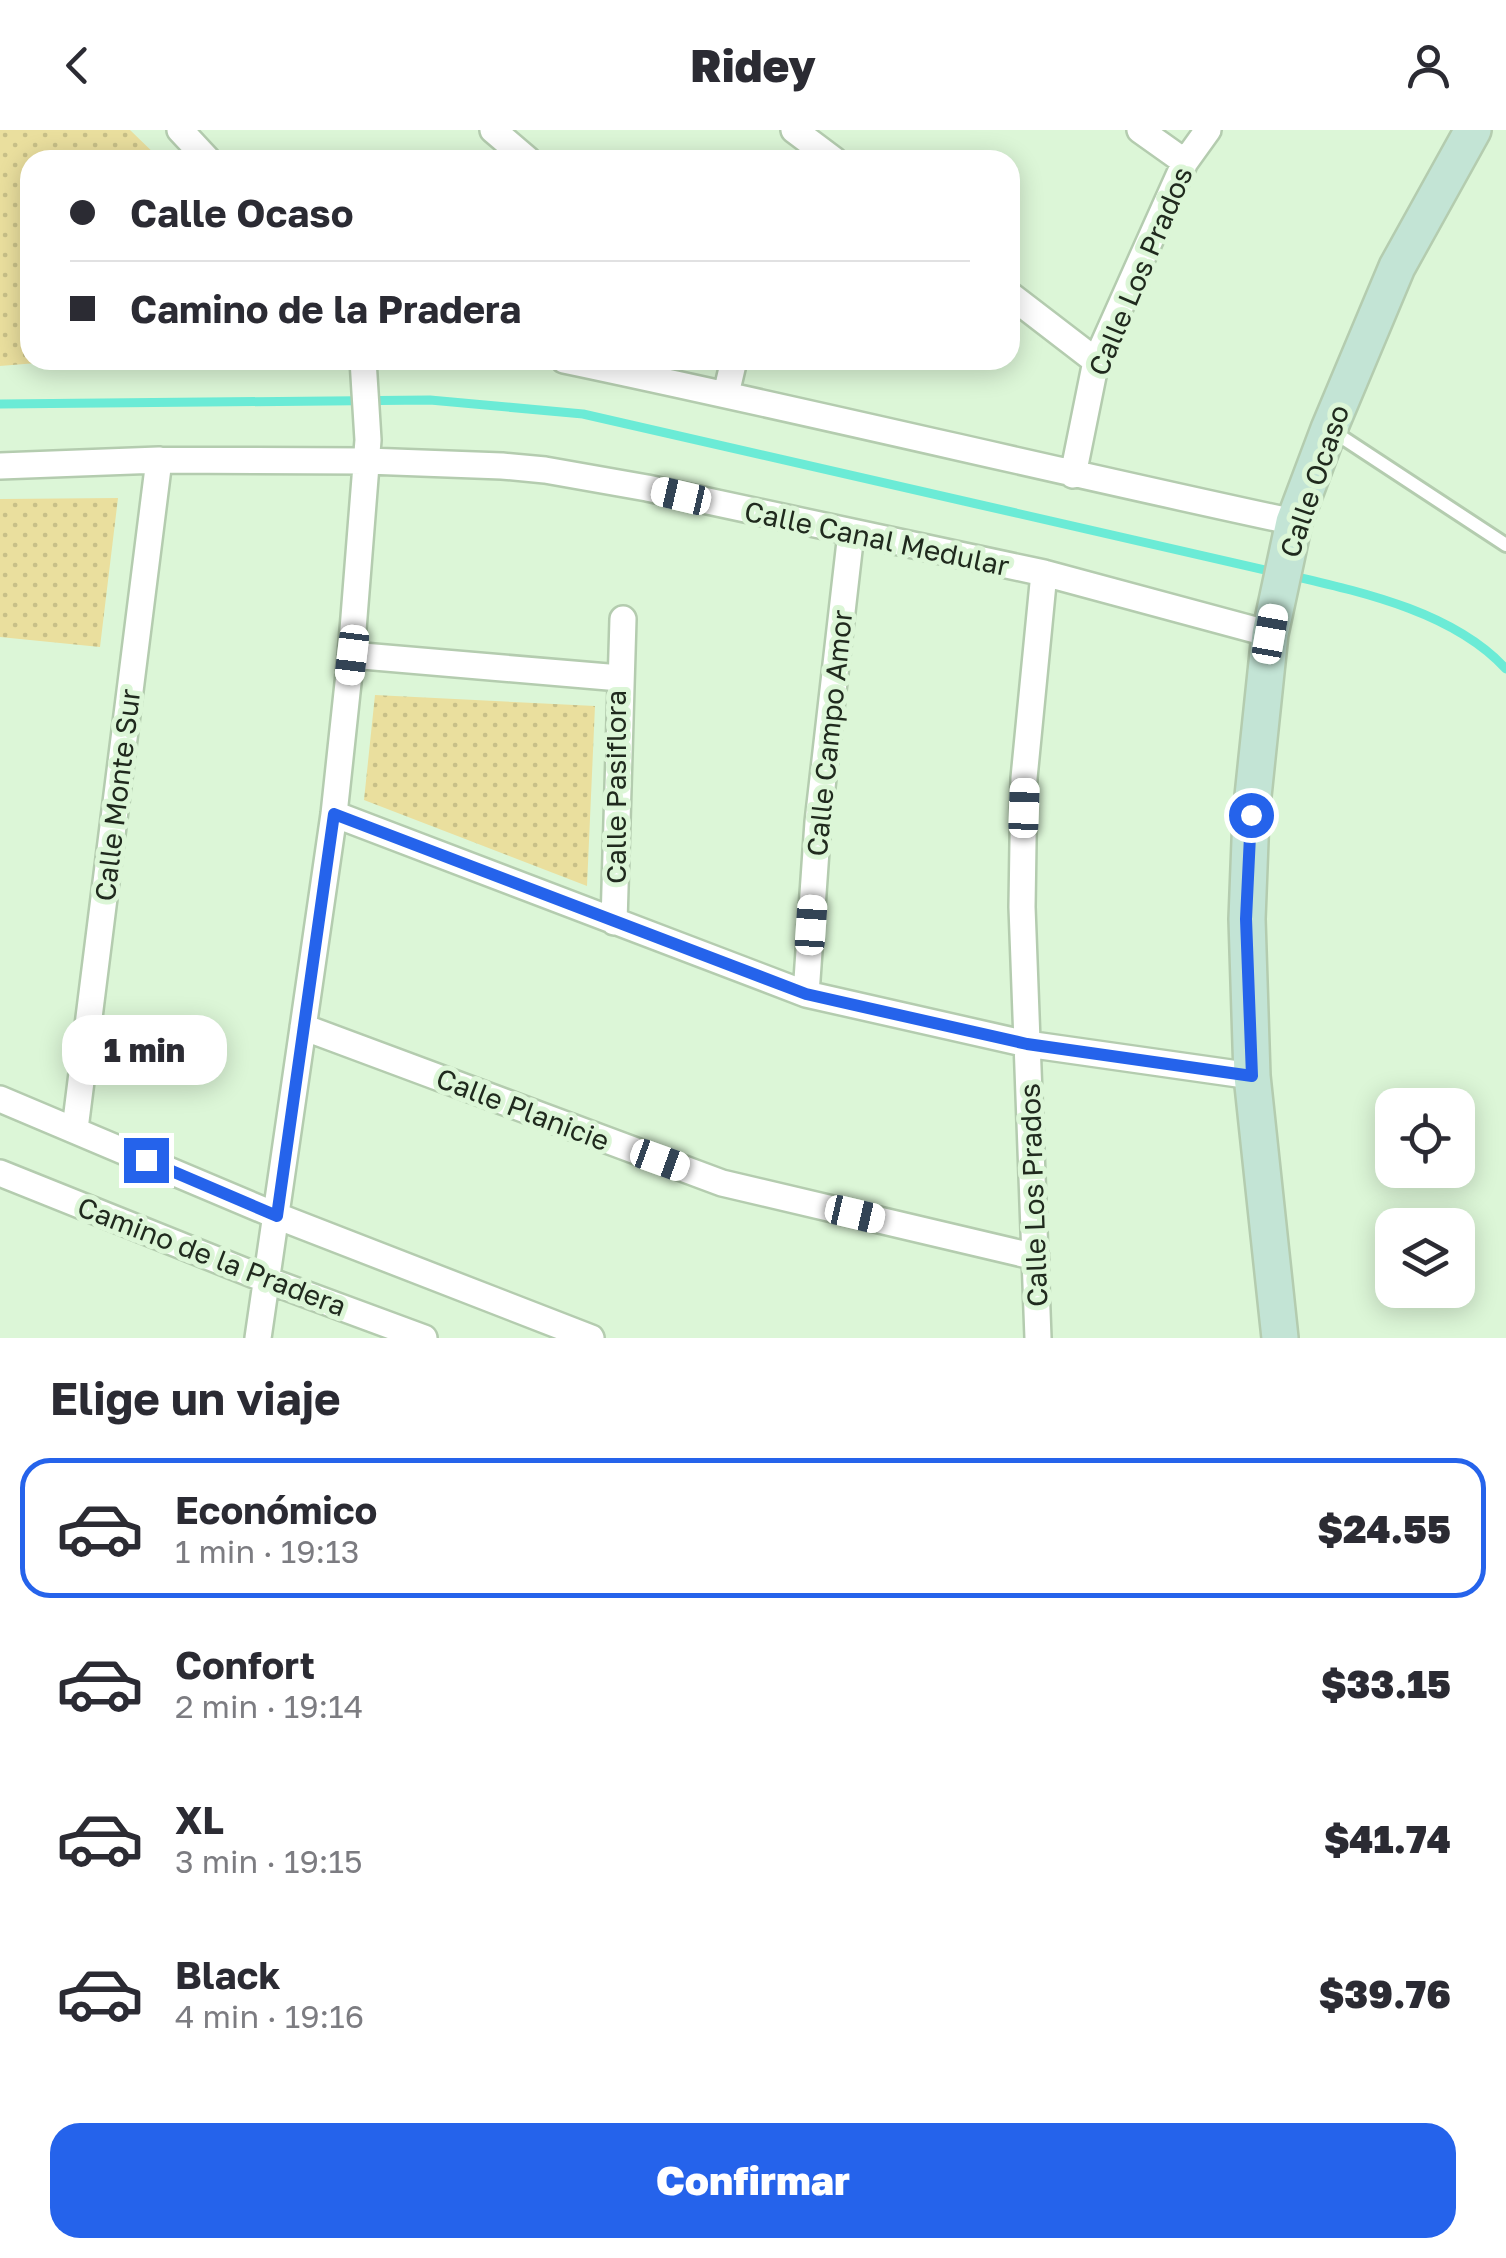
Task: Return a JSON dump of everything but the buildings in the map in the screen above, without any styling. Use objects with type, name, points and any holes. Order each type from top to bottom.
[{"type":"street","points":[[180,130],[199,150]]},
{"type":"street","points":[[494,130],[517,150]]},
{"type":"street","points":[[794,130],[821,150]]},
{"type":"street","points":[[1140,130],[1186,162]]},
{"type":"street","name":"Calle Los Prados","points":[[1073,475],[1096,360],[1186,162],[1208,130]]},
{"type":"street","name":"Calle Ocaso","points":[[1280,1338],[1252,1076],[1246,919],[1258,727],[1272,624],[1292,534],[1329,429],[1397,266],[1473,130]]},
{"type":"street","points":[[1020,303],[1096,360]]},
{"type":"street","points":[[258,1338],[334,814],[352,655],[368,451],[364,370]]},
{"type":"street","points":[[612,370],[1073,475],[1292,534]]},
{"type":"street","points":[[726,394],[732,370]]},
{"type":"street","name":"Calle Canal Medular","points":[[0,466],[368,451],[545,470],[647,488],[1272,624]]},
{"type":"street","name":"Calle Monte Sur","points":[[75,1129],[159,460]]},
{"type":"street","name":"Calle Campo Amor","points":[[806,994],[818,822],[850,533]]},
{"type":"street","name":"Calle Los Prados","points":[[1038,1338],[1022,907],[1024,778],[1044,573]]},
{"type":"street","points":[[620,678],[623,619]]},
{"type":"street","name":"Calle Pasiflora","points":[[352,655],[620,678],[614,922]]},
{"type":"street","points":[[334,814],[806,994],[1027,1044],[1252,1076]]},
{"type":"street","name":"Calle Planicie","points":[[303,1027],[722,1183],[1036,1256]]},
{"type":"street","points":[[0,1099],[277,1216],[590,1338]]},
{"type":"street","name":"Camino de la Pradera","points":[[0,1172],[267,1280],[424,1338]]},
{"type":"lane","points":[[1329,429],[1506,545]]},
{"type":"shaded area","points":[[0,130],[130,130],[151,150],[20,150],[20,364],[0,366]]},
{"type":"shaded area","points":[[118,498],[100,647],[0,637],[0,499]]},
{"type":"shaded area","points":[[375,695],[595,706],[587,886],[364,800]]},
{"type":"waterway","points":[[0,404],[430,400],[583,414],[1274,572]]},
{"type":"waterway","points":[[1289,575],[1376,597],[1434,619],[1485,649],[1506,669]]},
{"type":"route","points":[[146,1160],[277,1216],[334,814],[806,994],[1027,1044],[1252,1076],[1246,919],[1251,815]]}]
